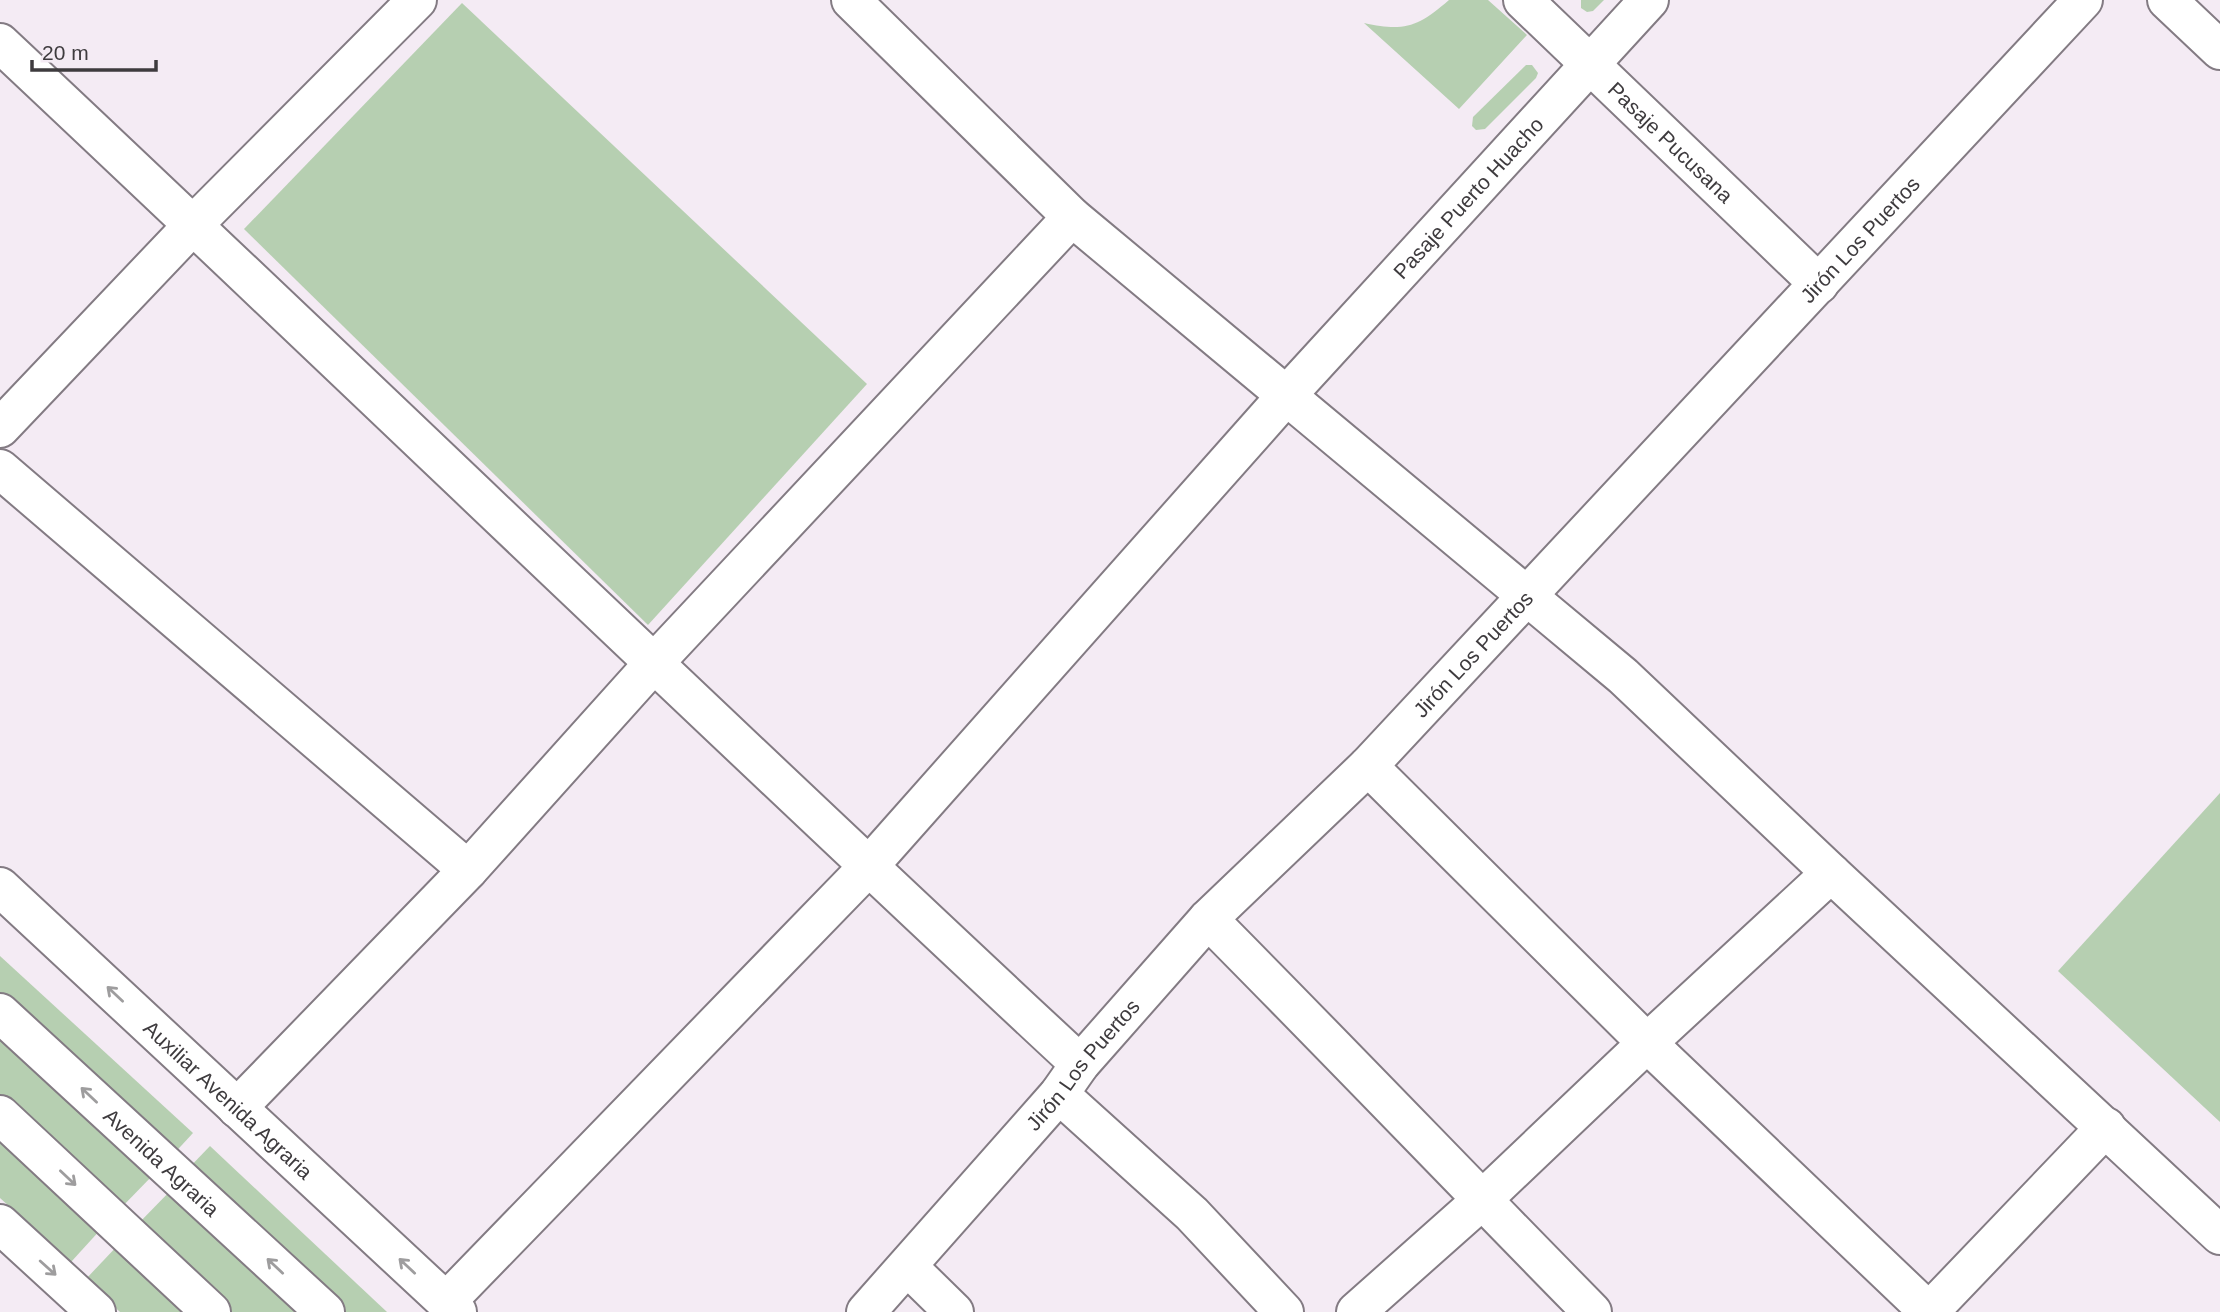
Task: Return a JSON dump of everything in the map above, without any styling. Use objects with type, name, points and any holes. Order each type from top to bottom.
[{"type":"street","points":[[0,428],[194,224],[417,0]]},
{"type":"street","points":[[851,0],[1072,217],[1623,677],[2220,1235]]},
{"type":"street","name":"Pasaje Pucusana","points":[[1523,0],[1819,284]]},
{"type":"street","name":"Pasaje Puerto Huacho","points":[[452,1307],[868,867],[1286,396],[1649,0]]},
{"type":"street","name":"Jirón Los Puertos","points":[[866,1312],[908,1267],[1208,919],[1368,766],[2084,0]]},
{"type":"street","points":[[2167,0],[2220,50]]},
{"type":"street","points":[[0,43],[194,224],[868,867],[1284,1312]]},
{"type":"street","points":[[237,1108],[468,870],[654,663],[1072,217]]},
{"type":"street","points":[[0,469],[468,870]]},
{"type":"street","points":[[1368,766],[1647,1043],[1929,1312],[2106,1127]]},
{"type":"street","points":[[1356,1312],[1482,1200],[1831,873]]},
{"type":"street","name":"Auxiliar Avenida Agraria","points":[[0,887],[452,1307]]},
{"type":"street","points":[[1208,919],[1592,1312]]},
{"type":"street","name":"Avenida Agraria","points":[[0,1013],[325,1312]]},
{"type":"street","points":[[0,1115],[211,1312]]},
{"type":"street","points":[[0,1224],[96,1312]]},
{"type":"street","points":[[908,1267],[954,1312]]},
{"type":"green space","points":[[1449,0],[1488,0],[1527,35],[1459,109],[1364,23],[1390,27],[1410,25],[1419,22]]},
{"type":"green space","points":[[1581,0],[1604,0],[1593,11],[1587,12],[1581,8]]},
{"type":"green space","points":[[462,3],[867,384],[648,625],[244,229]]},
{"type":"green space","points":[[1526,65],[1532,65],[1538,73],[1536,78],[1485,129],[1476,130],[1472,126],[1473,117]]},
{"type":"green space","points":[[2220,793],[2220,1122],[2058,971]]},
{"type":"green space","points":[[0,956],[193,1133],[169,1159],[0,1003]]},
{"type":"green space","points":[[0,1032],[154,1174],[118,1211],[0,1102]]},
{"type":"green space","points":[[0,1137],[102,1228],[71,1262],[0,1198]]},
{"type":"green space","points":[[210,1146],[387,1312],[334,1312],[185,1172]]},
{"type":"green space","points":[[176,1185],[309,1312],[223,1312],[135,1227]]},
{"type":"green space","points":[[120,1243],[195,1312],[120,1312],[85,1280]]}]
